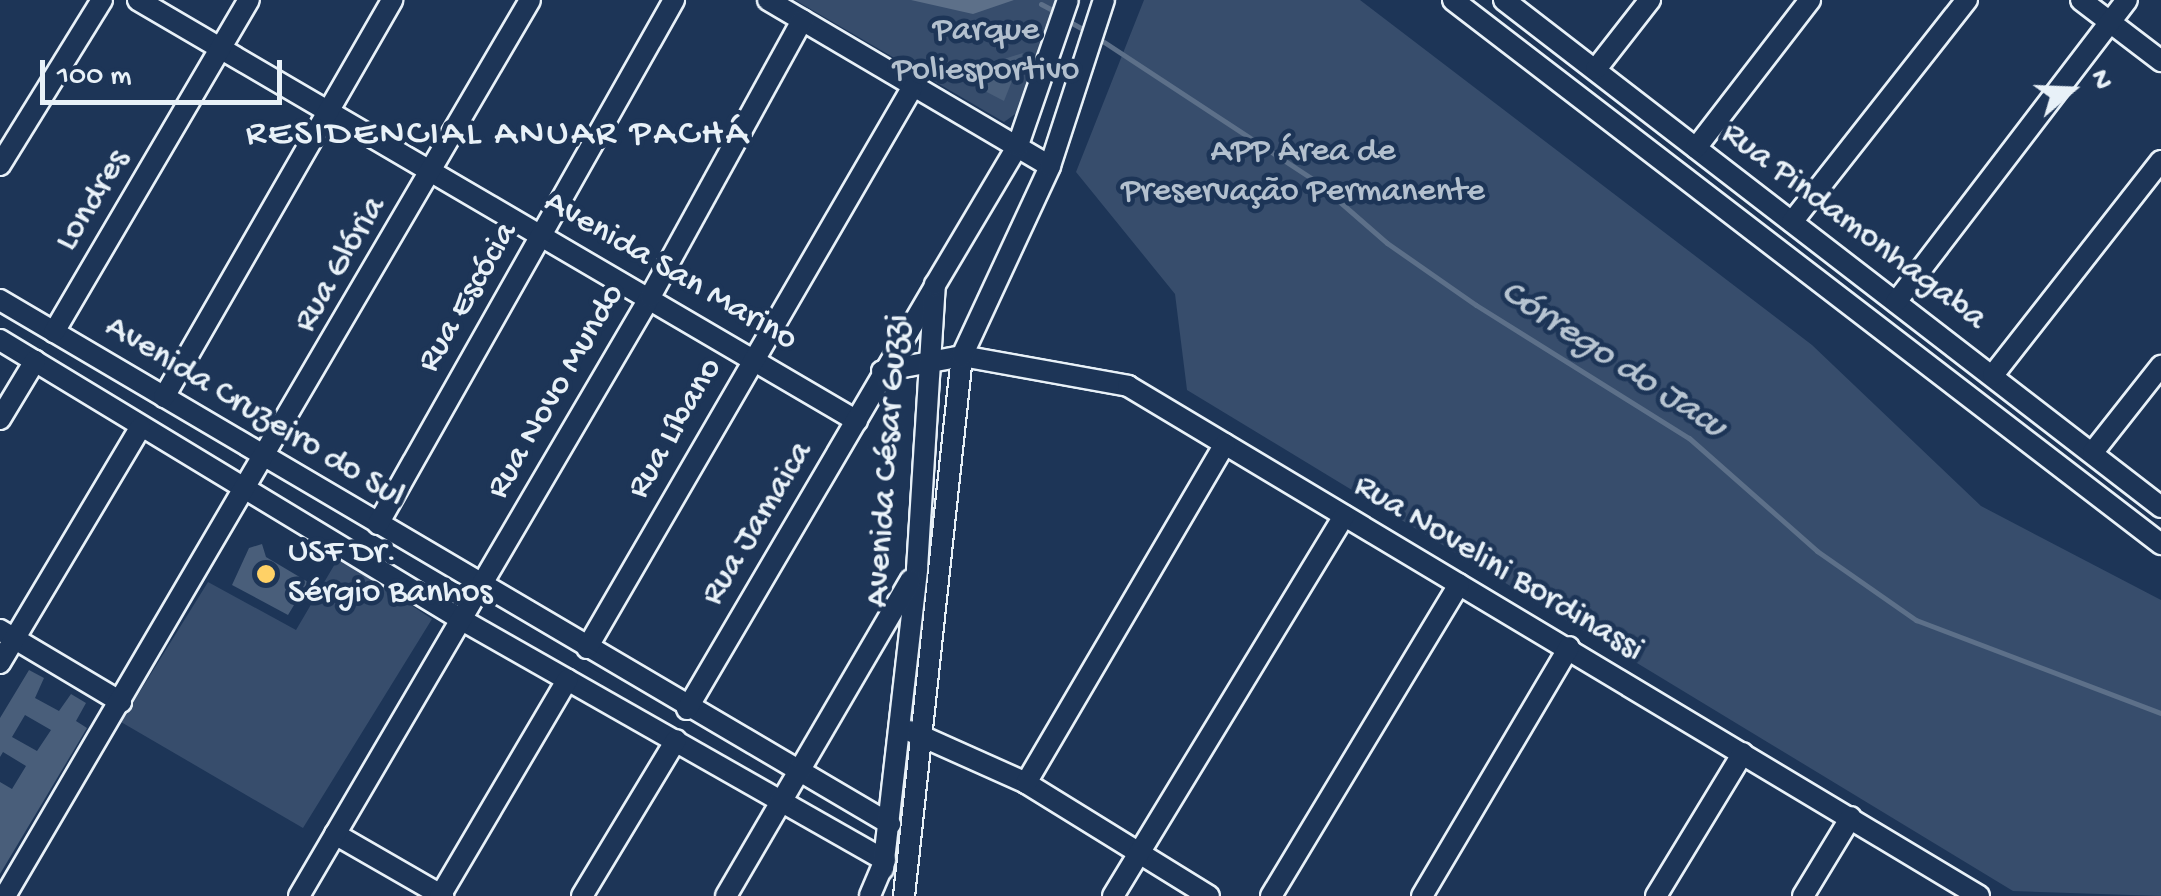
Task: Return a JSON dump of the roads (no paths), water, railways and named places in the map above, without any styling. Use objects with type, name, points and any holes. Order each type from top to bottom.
[{"type":"street","points":[[0,165],[102,0]]},
{"type":"street","name":"Avenida San Marino","points":[[138,0],[331,109],[856,421]]},
{"type":"street","name":"Londres","points":[[54,332],[249,0]]},
{"type":"street","points":[[164,397],[392,0]]},
{"type":"street","name":"Rua Glória","points":[[5,896],[248,489],[530,0]]},
{"type":"street","name":"Rua Escócia","points":[[378,524],[674,0]]},
{"type":"street","points":[[768,0],[1050,166]]},
{"type":"street","name":"Avenida César Guzzi","points":[[879,896],[917,569],[935,285],[1018,145],[1068,0]]},
{"type":"street","name":"Avenida César Guzzi","points":[[904,896],[962,356],[1050,166],[1104,0]]},
{"type":"street","points":[[1453,0],[2161,544]]},
{"type":"street","name":"Rua Pindamonhagaba","points":[[1504,0],[2161,507]]},
{"type":"street","points":[[1596,69],[1650,0]]},
{"type":"street","points":[[1696,148],[1810,0]]},
{"type":"street","points":[[1792,222],[1967,0]]},
{"type":"street","points":[[2080,0],[2161,61]]},
{"type":"street","points":[[1896,302],[2127,0]]},
{"type":"street","name":"Rua Novo Mundo","points":[[299,896],[650,297],[802,20]]},
{"type":"street","name":"Rua Líbano","points":[[587,648],[912,88]]},
{"type":"street","points":[[1993,375],[2161,161]]},
{"type":"street","name":"Rua Jamaica","points":[[687,709],[935,285]]},
{"type":"street","name":"Avenida Cruzeiro do Sul","points":[[0,300],[687,709],[890,824]]},
{"type":"street","points":[[931,321],[943,339],[972,331]]},
{"type":"street","name":"Avenida Cruzeiro do Sul","points":[[0,340],[462,620],[676,740],[777,804],[885,860]]},
{"type":"street","points":[[882,371],[962,356]]},
{"type":"street","name":"Rua Novelini Bordinassi","points":[[962,356],[1128,386],[1851,817],[1952,890],[1979,896]]},
{"type":"street","points":[[0,420],[34,361]]},
{"type":"street","points":[[2093,452],[2161,366]]},
{"type":"street","points":[[0,663],[7,634],[140,428]]},
{"type":"street","points":[[1026,783],[1225,444]]},
{"type":"street","points":[[1114,896],[1344,516]]},
{"type":"street","points":[[726,896],[777,804],[801,774],[917,569]]},
{"type":"street","points":[[1271,896],[1459,584]]},
{"type":"street","points":[[7,634],[120,702]]},
{"type":"street","points":[[1422,896],[1568,647]]},
{"type":"street","points":[[335,834],[441,896],[567,680]]},
{"type":"street","points":[[898,728],[921,734],[1026,783],[1209,896]]},
{"type":"street","points":[[582,896],[676,740]]},
{"type":"street","points":[[1656,896],[1743,753]]},
{"type":"street","points":[[1803,896],[1851,817]]},
{"type":"street","points":[[870,896],[885,860]]},
{"type":"waterway","name":"Córrego do Jacu","points":[[1041,4],[1054,11]]},
{"type":"waterway","name":"Córrego do Jacu","points":[[1070,22],[1088,32]]},
{"type":"waterway","name":"Córrego do Jacu","points":[[1104,42],[1317,182],[1387,243],[1476,305],[1689,438],[1817,551],[1916,620],[2161,713]]},
{"type":"place","name":"USF Dr. Sérgio Banhos","points":[[266,574]]},
{"type":"district","name":"RESIDENCIAL ANUAR PACHÁ","points":[[498,136]]},
{"type":"park label","name":"Parque Poliesportivo","points":[[986,52]]},
{"type":"park label","name":"APP Área de Preservação Permanente","points":[[1303,173]]}]
